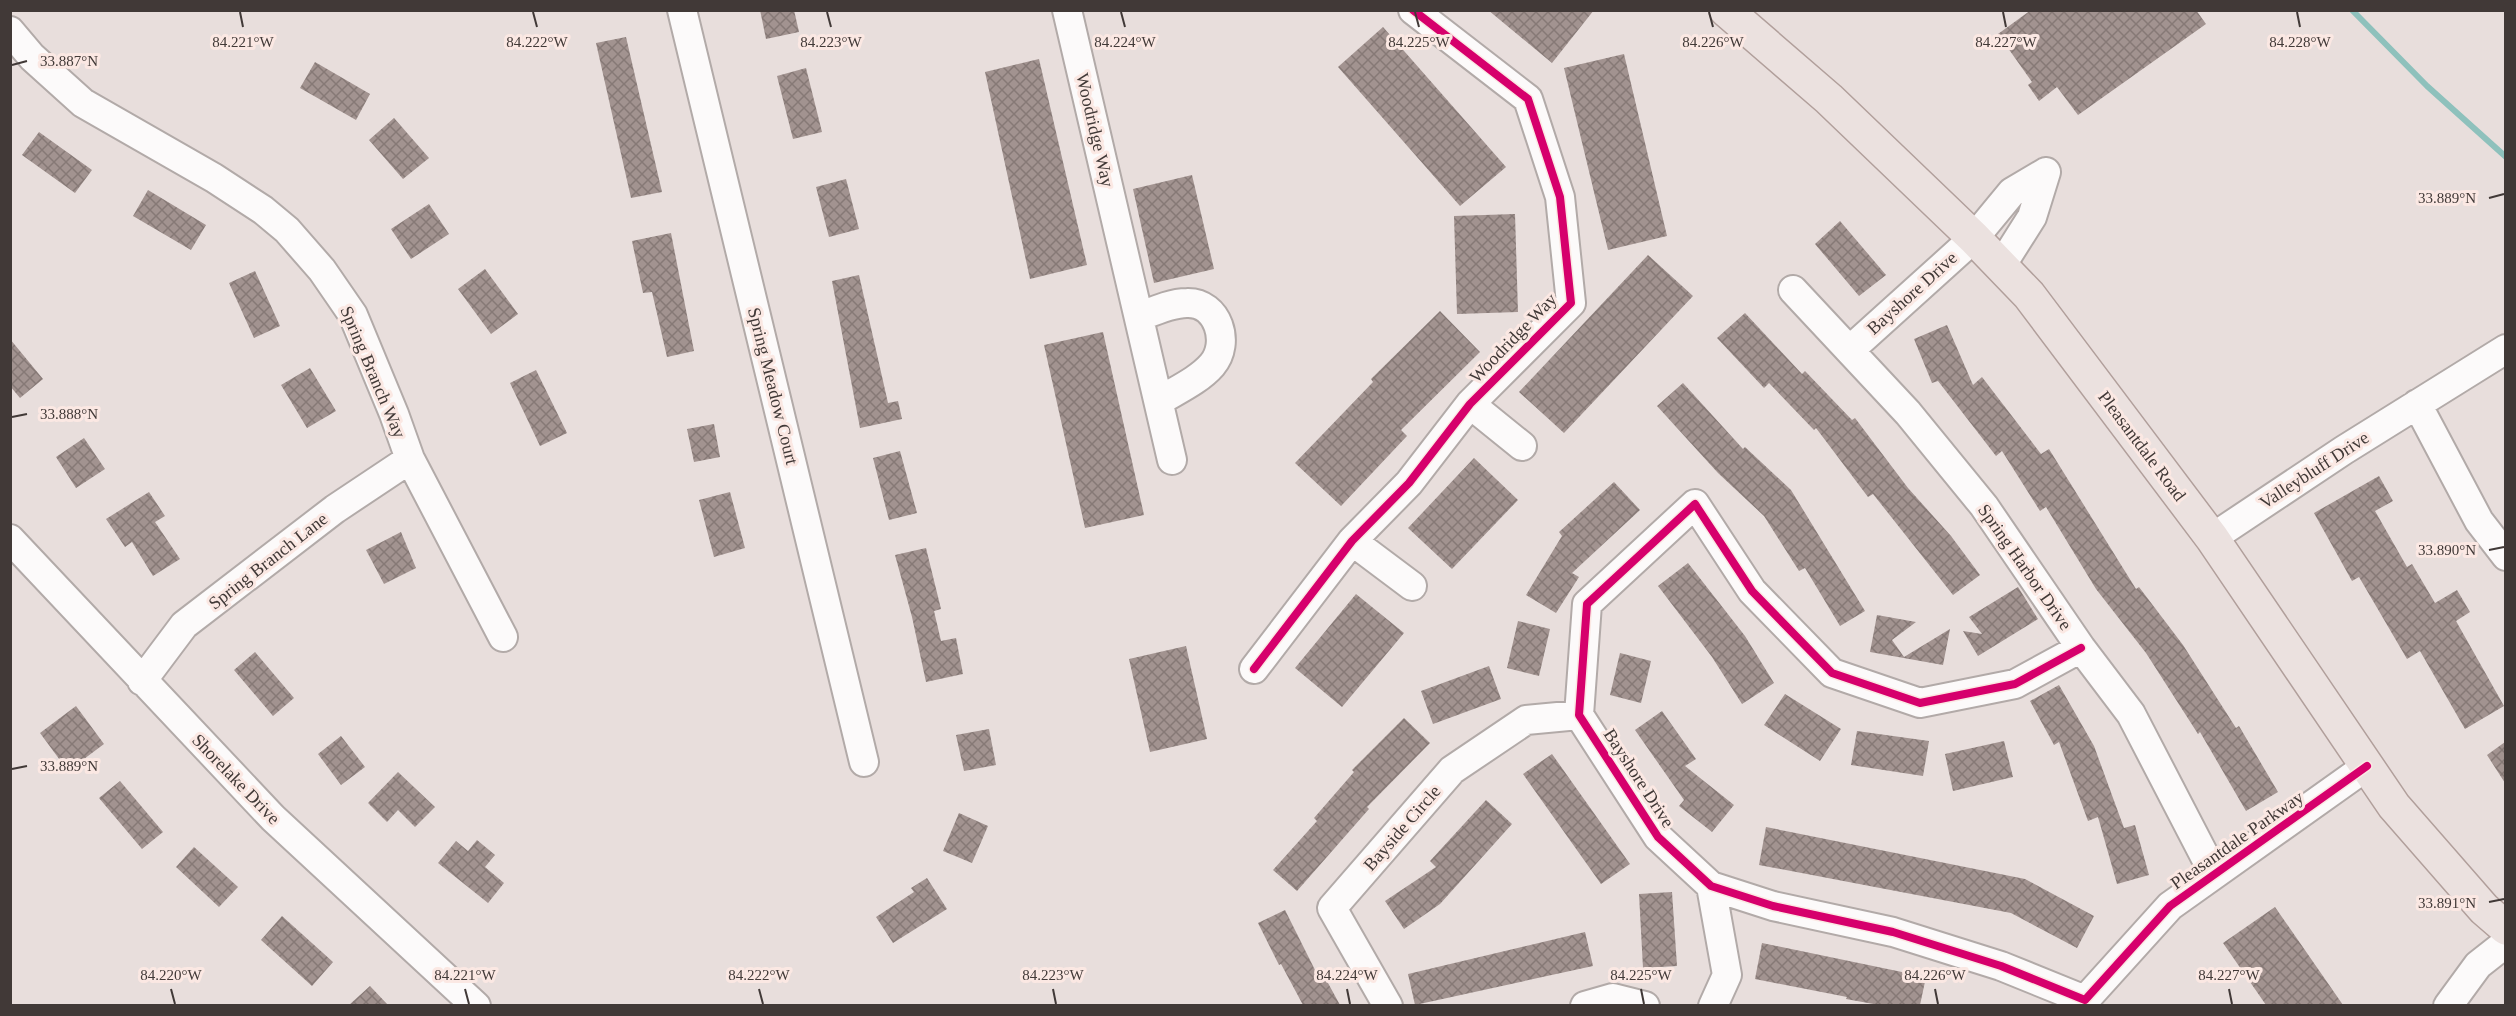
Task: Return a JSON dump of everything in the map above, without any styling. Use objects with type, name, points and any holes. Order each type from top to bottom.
[{"type":"main road","name":"Pleasantdale Road","points":[[1726,10],[1829,99],[1974,238],[2029,295],[2212,538],[2394,806],[2484,909],[2505,928]]},
{"type":"street","name":"Spring Meadow Court","points":[[682,10],[864,762]]},
{"type":"street","name":"Woodridge Way","points":[[1066,10],[1172,460]]},
{"type":"street","name":"Woodridge Way","points":[[1254,669],[1352,541],[1409,483],[1470,404],[1571,303],[1560,197],[1528,99],[1413,10]]},
{"type":"street","name":"Spring Branch Way","points":[[10,31],[32,57],[83,104],[214,178],[263,210],[287,230],[322,270],[353,315],[410,459],[503,637]]},
{"type":"street","name":"Bayshore Drive","points":[[1851,349],[1974,238],[2012,192],[2046,172],[2032,217],[2001,266]]},
{"type":"street","name":"Spring Harbor Drive","points":[[1793,290],[1851,349],[1908,413],[1984,506],[2081,648],[2131,714],[2214,874]]},
{"type":"street","points":[[1139,318],[1161,308],[1188,303],[1201,306],[1218,325],[1223,338],[1221,350],[1212,364],[1197,377],[1159,401]]},
{"type":"street","name":"Valleybluff Drive","points":[[2212,538],[2505,349]]},
{"type":"street","points":[[1470,404],[1522,446]]},
{"type":"street","points":[[2417,404],[2479,520],[2505,556]]},
{"type":"street","name":"Spring Branch Lane","points":[[142,681],[184,625],[335,509],[410,459]]},
{"type":"street","points":[[1579,715],[1587,604],[1695,504],[1752,591],[1832,673],[1920,703],[2015,684],[2081,648]]},
{"type":"street","name":"Shorelake Drive","points":[[10,539],[273,819],[476,1005]]},
{"type":"street","points":[[1352,541],[1413,586]]},
{"type":"street","name":"Bayshore Drive","points":[[1579,715],[1658,837],[1711,886],[1773,906],[1914,939],[2001,966],[2085,1000]]},
{"type":"street","name":"Bayside Circle","points":[[1388,1005],[1332,908],[1452,770],[1526,720],[1579,715]]},
{"type":"street","name":"Pleasantdale Parkway","points":[[2085,1000],[2170,906],[2367,766]]},
{"type":"street","points":[[1711,886],[1726,975],[1713,1005]]},
{"type":"street","points":[[2448,1005],[2478,965],[2505,943]]},
{"type":"street","points":[[1585,1005],[1613,998],[1645,1005]]},
{"type":"building","points":[[760,10],[794,10],[799,32],[766,39]]},
{"type":"building","points":[[1488,10],[1594,10],[1552,63]]},
{"type":"building","points":[[2031,10],[2196,10],[2206,24],[2078,115],[2057,87],[2039,101],[2028,85],[2032,82],[1998,34]]},
{"type":"building","points":[[1383,27],[1506,167],[1460,206],[1338,67]]},
{"type":"building","points":[[626,37],[662,192],[631,198],[596,43]]},
{"type":"building","points":[[1624,54],[1667,236],[1608,250],[1564,68]]},
{"type":"building","points":[[1039,59],[1087,265],[1030,279],[985,72]]},
{"type":"building","points":[[315,62],[370,94],[356,120],[300,88]]},
{"type":"building","points":[[806,68],[822,132],[793,139],[777,76]]},
{"type":"building","points":[[394,118],[429,158],[403,179],[369,140]]},
{"type":"building","points":[[39,132],[92,170],[75,193],[22,155]]},
{"type":"building","points":[[1192,175],[1214,269],[1154,283],[1133,189]]},
{"type":"building","points":[[846,179],[859,229],[829,237],[816,187]]},
{"type":"building","points":[[148,190],[206,225],[191,250],[133,216]]},
{"type":"building","points":[[429,204],[449,234],[411,259],[391,229]]},
{"type":"building","points":[[1515,214],[1518,312],[1457,314],[1454,216]]},
{"type":"building","points":[[1840,221],[1886,275],[1859,296],[1815,244]]},
{"type":"building","points":[[671,233],[694,351],[667,357],[652,292],[643,293],[632,241]]},
{"type":"building","points":[[1648,255],[1693,296],[1564,433],[1519,392]]},
{"type":"building","points":[[485,269],[518,314],[491,334],[458,289]]},
{"type":"building","points":[[255,271],[280,326],[254,338],[229,283]]},
{"type":"building","points":[[859,275],[888,403],[898,401],[902,419],[860,428],[832,281]]},
{"type":"building","points":[[1440,311],[1480,352],[1401,430],[1407,436],[1341,506],[1295,463],[1373,382],[1371,379]]},
{"type":"building","points":[[1745,313],[1802,374],[1805,371],[1852,420],[1855,418],[1908,488],[1951,536],[1980,575],[1953,595],[1873,494],[1868,497],[1816,428],[1814,430],[1769,383],[1764,388],[1717,338]]},
{"type":"building","points":[[1947,325],[1973,385],[1982,377],[2041,454],[2049,449],[2136,589],[2139,587],[2183,645],[2236,728],[2239,726],[2278,792],[2246,811],[2200,732],[2198,734],[2146,653],[2096,589],[2046,507],[2040,511],[2002,451],[1996,456],[1938,381],[1932,383],[1914,339]]},
{"type":"building","points":[[1103,332],[1144,515],[1085,528],[1044,345]]},
{"type":"building","points":[[10,339],[43,379],[20,398],[10,386]]},
{"type":"building","points":[[310,368],[336,411],[307,428],[281,385]]},
{"type":"building","points":[[536,370],[567,433],[540,446],[510,383]]},
{"type":"building","points":[[1683,383],[1743,449],[1745,447],[1791,490],[1865,611],[1840,626],[1805,568],[1799,571],[1764,516],[1718,473],[1657,406]]},
{"type":"building","points":[[714,424],[720,457],[694,462],[687,429]]},
{"type":"building","points":[[84,438],[105,469],[76,488],[56,457]]},
{"type":"building","points":[[900,451],[917,513],[889,520],[873,458]]},
{"type":"building","points":[[1474,458],[1518,500],[1452,569],[1408,528]]},
{"type":"building","points":[[2379,476],[2393,501],[2375,511],[2407,567],[2412,564],[2435,603],[2457,590],[2470,612],[2456,621],[2504,706],[2465,729],[2420,651],[2407,659],[2359,577],[2352,581],[2314,513]]},
{"type":"building","points":[[1614,482],[1640,510],[1572,573],[1579,577],[1556,613],[1526,595],[1562,536],[1559,532]]},
{"type":"building","points":[[149,492],[165,516],[155,522],[180,559],[153,576],[132,542],[125,547],[106,519]]},
{"type":"building","points":[[730,492],[745,548],[714,557],[699,500]]},
{"type":"building","points":[[401,532],[416,568],[384,584],[366,550]]},
{"type":"building","points":[[926,548],[941,609],[934,611],[941,641],[956,638],[963,674],[926,682],[912,617],[895,555]]},
{"type":"building","points":[[1688,563],[1745,636],[1774,683],[1742,704],[1712,657],[1658,586]]},
{"type":"building","points":[[2018,587],[2038,619],[1978,656],[1963,631],[1982,634],[1969,617]]},
{"type":"building","points":[[1356,594],[1404,633],[1342,707],[1295,668]]},
{"type":"building","points":[[1877,615],[1916,622],[1892,640],[1904,657],[1950,629],[1943,665],[1870,652]]},
{"type":"building","points":[[1518,621],[1550,629],[1539,676],[1507,668]]},
{"type":"building","points":[[1186,646],[1207,739],[1150,752],[1129,659]]},
{"type":"building","points":[[255,652],[294,698],[273,716],[234,670]]},
{"type":"building","points":[[1620,653],[1651,661],[1641,703],[1610,695]]},
{"type":"building","points":[[1489,666],[1501,699],[1433,724],[1421,691]]},
{"type":"building","points":[[2059,685],[2094,746],[2124,828],[2135,825],[2149,875],[2117,884],[2098,817],[2088,821],[2059,742],[2054,745],[2030,701]]},
{"type":"building","points":[[1785,694],[1841,729],[1820,761],[1764,725]]},
{"type":"building","points":[[76,706],[104,744],[68,771],[40,733]]},
{"type":"building","points":[[1662,711],[1696,759],[1685,766],[1734,805],[1712,832],[1679,806],[1684,800],[1635,730]]},
{"type":"building","points":[[1404,718],[1430,743],[1367,807],[1369,809],[1297,891],[1273,870],[1317,821],[1314,818],[1354,772],[1352,770]]},
{"type":"building","points":[[989,729],[996,765],[964,771],[956,735]]},
{"type":"building","points":[[1857,731],[1929,741],[1923,776],[1851,765]]},
{"type":"building","points":[[341,736],[365,767],[341,785],[318,754]]},
{"type":"building","points":[[2004,741],[2013,777],[1953,791],[1945,754]]},
{"type":"building","points":[[2505,742],[2505,783],[2487,755]]},
{"type":"building","points":[[1552,754],[1630,864],[1601,884],[1523,774]]},
{"type":"building","points":[[398,772],[435,807],[415,827],[398,810],[387,822],[368,803]]},
{"type":"building","points":[[120,781],[163,832],[142,849],[99,798]]},
{"type":"building","points":[[1486,800],[1512,824],[1440,904],[1404,929],[1385,901],[1436,867],[1430,861]]},
{"type":"building","points":[[959,813],[988,826],[972,863],[943,851]]},
{"type":"building","points":[[1766,827],[2025,879],[2094,916],[2077,948],[2011,913],[1759,865]]},
{"type":"building","points":[[477,840],[495,855],[485,867],[504,883],[488,903],[438,863],[456,841],[468,851]]},
{"type":"building","points":[[194,847],[238,887],[219,907],[176,867]]},
{"type":"building","points":[[927,878],[947,909],[893,943],[876,917],[914,892],[911,888]]},
{"type":"building","points":[[1672,892],[1677,966],[1643,968],[1639,894]]},
{"type":"building","points":[[2275,907],[2343,1005],[2266,1005],[2223,943]]},
{"type":"building","points":[[1285,910],[1317,974],[1322,972],[1340,1005],[1303,1005],[1281,964],[1279,965],[1258,923]]},
{"type":"building","points":[[282,916],[333,962],[312,986],[261,940]]},
{"type":"building","points":[[1585,932],[1593,966],[1415,1005],[1408,974]]},
{"type":"building","points":[[1762,943],[1926,977],[1920,1005],[1879,1005],[1755,979]]},
{"type":"building","points":[[370,986],[388,1005],[349,1005]]},
{"type":"waterway","points":[[2352,10],[2427,86],[2506,157]]},
{"type":"cycle path","points":[[1254,669],[1352,541],[1409,483],[1470,404],[1571,303],[1560,197],[1528,99],[1413,10]]},
{"type":"cycle path","points":[[2081,648],[2015,684],[1920,703],[1832,673],[1752,591],[1695,504],[1587,604],[1579,715],[1658,837],[1711,886],[1773,906],[1893,932],[2001,966],[2085,1000],[2170,906],[2367,766]]}]
